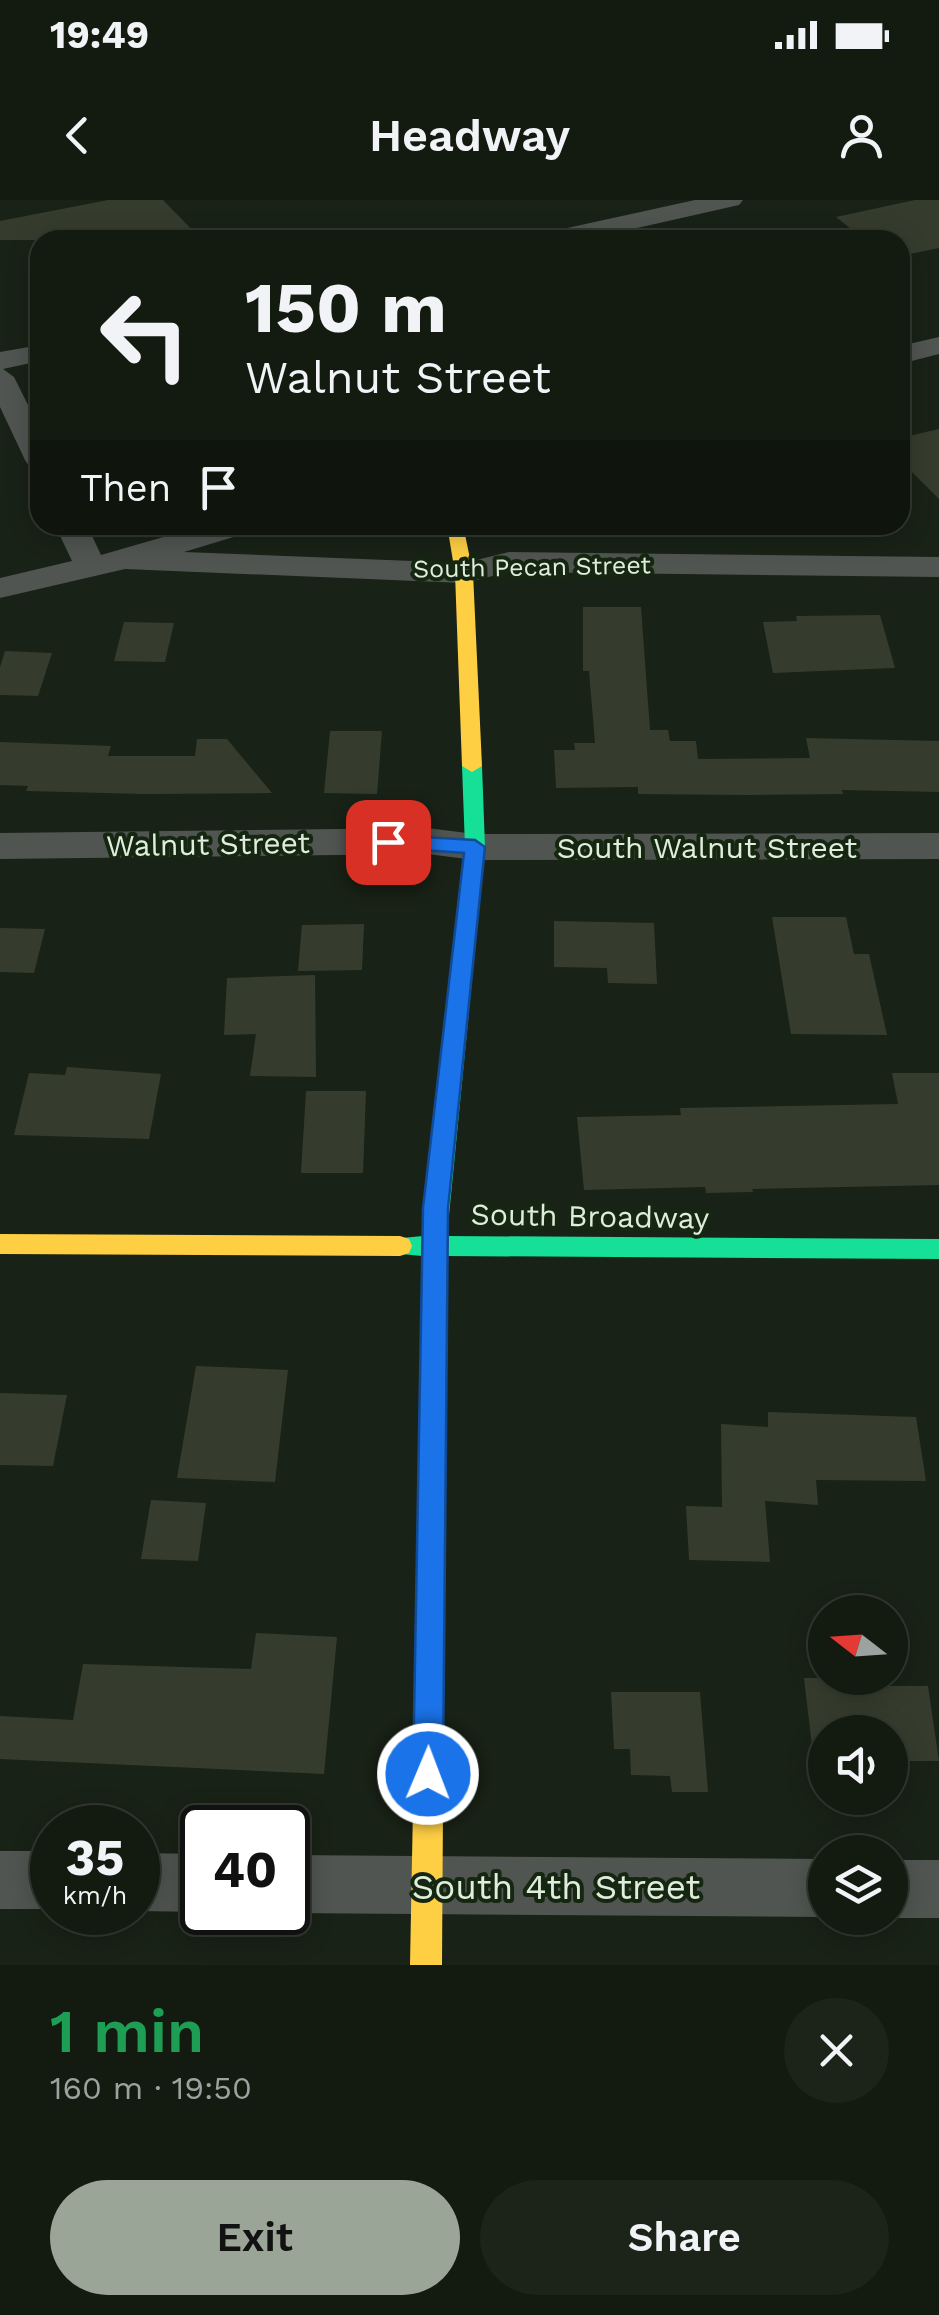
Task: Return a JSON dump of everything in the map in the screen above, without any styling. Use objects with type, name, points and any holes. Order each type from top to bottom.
[{"type":"street","points":[[594,230],[730,200]]},
{"type":"street","points":[[910,353],[939,346]]},
{"type":"street","points":[[0,362],[30,354]]},
{"type":"street","points":[[0,377],[30,439]]},
{"type":"street","points":[[76,535],[90,565]]},
{"type":"street","points":[[0,588],[125,559],[205,535]]},
{"type":"street","points":[[426,1965],[436,1208],[475,847],[464,573],[457,535]]},
{"type":"street","name":"South Pecan Street","points":[[125,559],[464,573],[509,562],[939,567]]},
{"type":"street","name":"Walnut Street","points":[[0,846],[427,841],[475,847]]},
{"type":"street","name":"South Walnut Street","points":[[475,847],[939,846]]},
{"type":"street","name":"South Broadway","points":[[0,1244],[939,1249]]},
{"type":"street","points":[[0,1880],[30,1880]]},
{"type":"street","name":"South 4th Street","points":[[310,1884],[808,1888]]},
{"type":"street","points":[[908,1889],[939,1889]]},
{"type":"building","points":[[108,200],[163,200],[192,230],[30,230],[30,240],[0,240],[0,221]]},
{"type":"building","points":[[915,200],[939,200],[939,248],[910,254],[910,230],[852,230],[836,217]]},
{"type":"building","points":[[939,429],[939,499],[910,470],[910,436]]},
{"type":"building","points":[[583,607],[641,607],[650,730],[668,730],[670,741],[696,741],[698,759],[810,758],[806,738],[939,741],[939,792],[638,794],[638,787],[556,788],[554,750],[575,750],[574,743],[595,743],[589,671],[583,671]]},
{"type":"building","points":[[880,615],[895,668],[773,673],[763,622],[797,621],[796,616]]},
{"type":"building","points":[[124,622],[174,623],[165,662],[114,661]]},
{"type":"building","points":[[5,651],[52,653],[38,696],[0,695],[0,667]]},
{"type":"building","points":[[330,731],[382,731],[377,794],[324,793]]},
{"type":"building","points":[[197,739],[227,739],[272,793],[26,791],[28,786],[0,785],[0,742],[111,746],[108,756],[195,756]]},
{"type":"building","points":[[772,917],[846,917],[854,954],[869,954],[887,1035],[791,1034]]},
{"type":"building","points":[[554,921],[654,923],[657,984],[608,983],[607,968],[554,967]]},
{"type":"building","points":[[364,924],[362,970],[298,971],[302,925]]},
{"type":"building","points":[[0,928],[45,929],[34,973],[0,972]]},
{"type":"building","points":[[315,975],[316,1077],[250,1076],[256,1034],[224,1035],[227,978]]},
{"type":"building","points":[[67,1067],[161,1074],[149,1139],[14,1135],[29,1073],[65,1075]]},
{"type":"building","points":[[892,1073],[939,1073],[939,1185],[706,1193],[705,1187],[584,1190],[577,1117],[681,1115],[680,1108],[898,1104]]},
{"type":"building","points":[[306,1091],[366,1091],[363,1173],[301,1173]]},
{"type":"building","points":[[196,1366],[288,1370],[275,1482],[177,1478]]},
{"type":"building","points":[[0,1393],[67,1395],[53,1466],[0,1465]]},
{"type":"building","points":[[768,1412],[916,1417],[926,1481],[816,1480],[818,1505],[765,1501],[770,1562],[689,1560],[686,1506],[722,1507],[721,1424],[768,1427]]},
{"type":"building","points":[[151,1500],[206,1503],[198,1561],[141,1559]]},
{"type":"building","points":[[256,1633],[337,1637],[324,1774],[0,1759],[0,1716],[73,1720],[83,1664],[251,1669]]},
{"type":"building","points":[[804,1678],[808,1678],[808,1695],[908,1695],[908,1686],[928,1686],[939,1761],[908,1761],[908,1715],[808,1715]]},
{"type":"building","points":[[611,1692],[700,1692],[708,1792],[672,1792],[670,1776],[631,1775],[630,1749],[614,1749]]},
{"type":"traffic: fast","points":[[432,1490],[435,1208],[475,847],[472,766]]},
{"type":"traffic: fast","points":[[400,1246],[939,1249]]},
{"type":"traffic: slow","points":[[457,535],[464,573],[472,766]]},
{"type":"traffic: slow","points":[[0,1244],[400,1246]]},
{"type":"traffic: slow","points":[[426,1965],[432,1490]]},
{"type":"route","points":[[388,842],[427,841],[475,847],[436,1208],[428,1774]]}]
